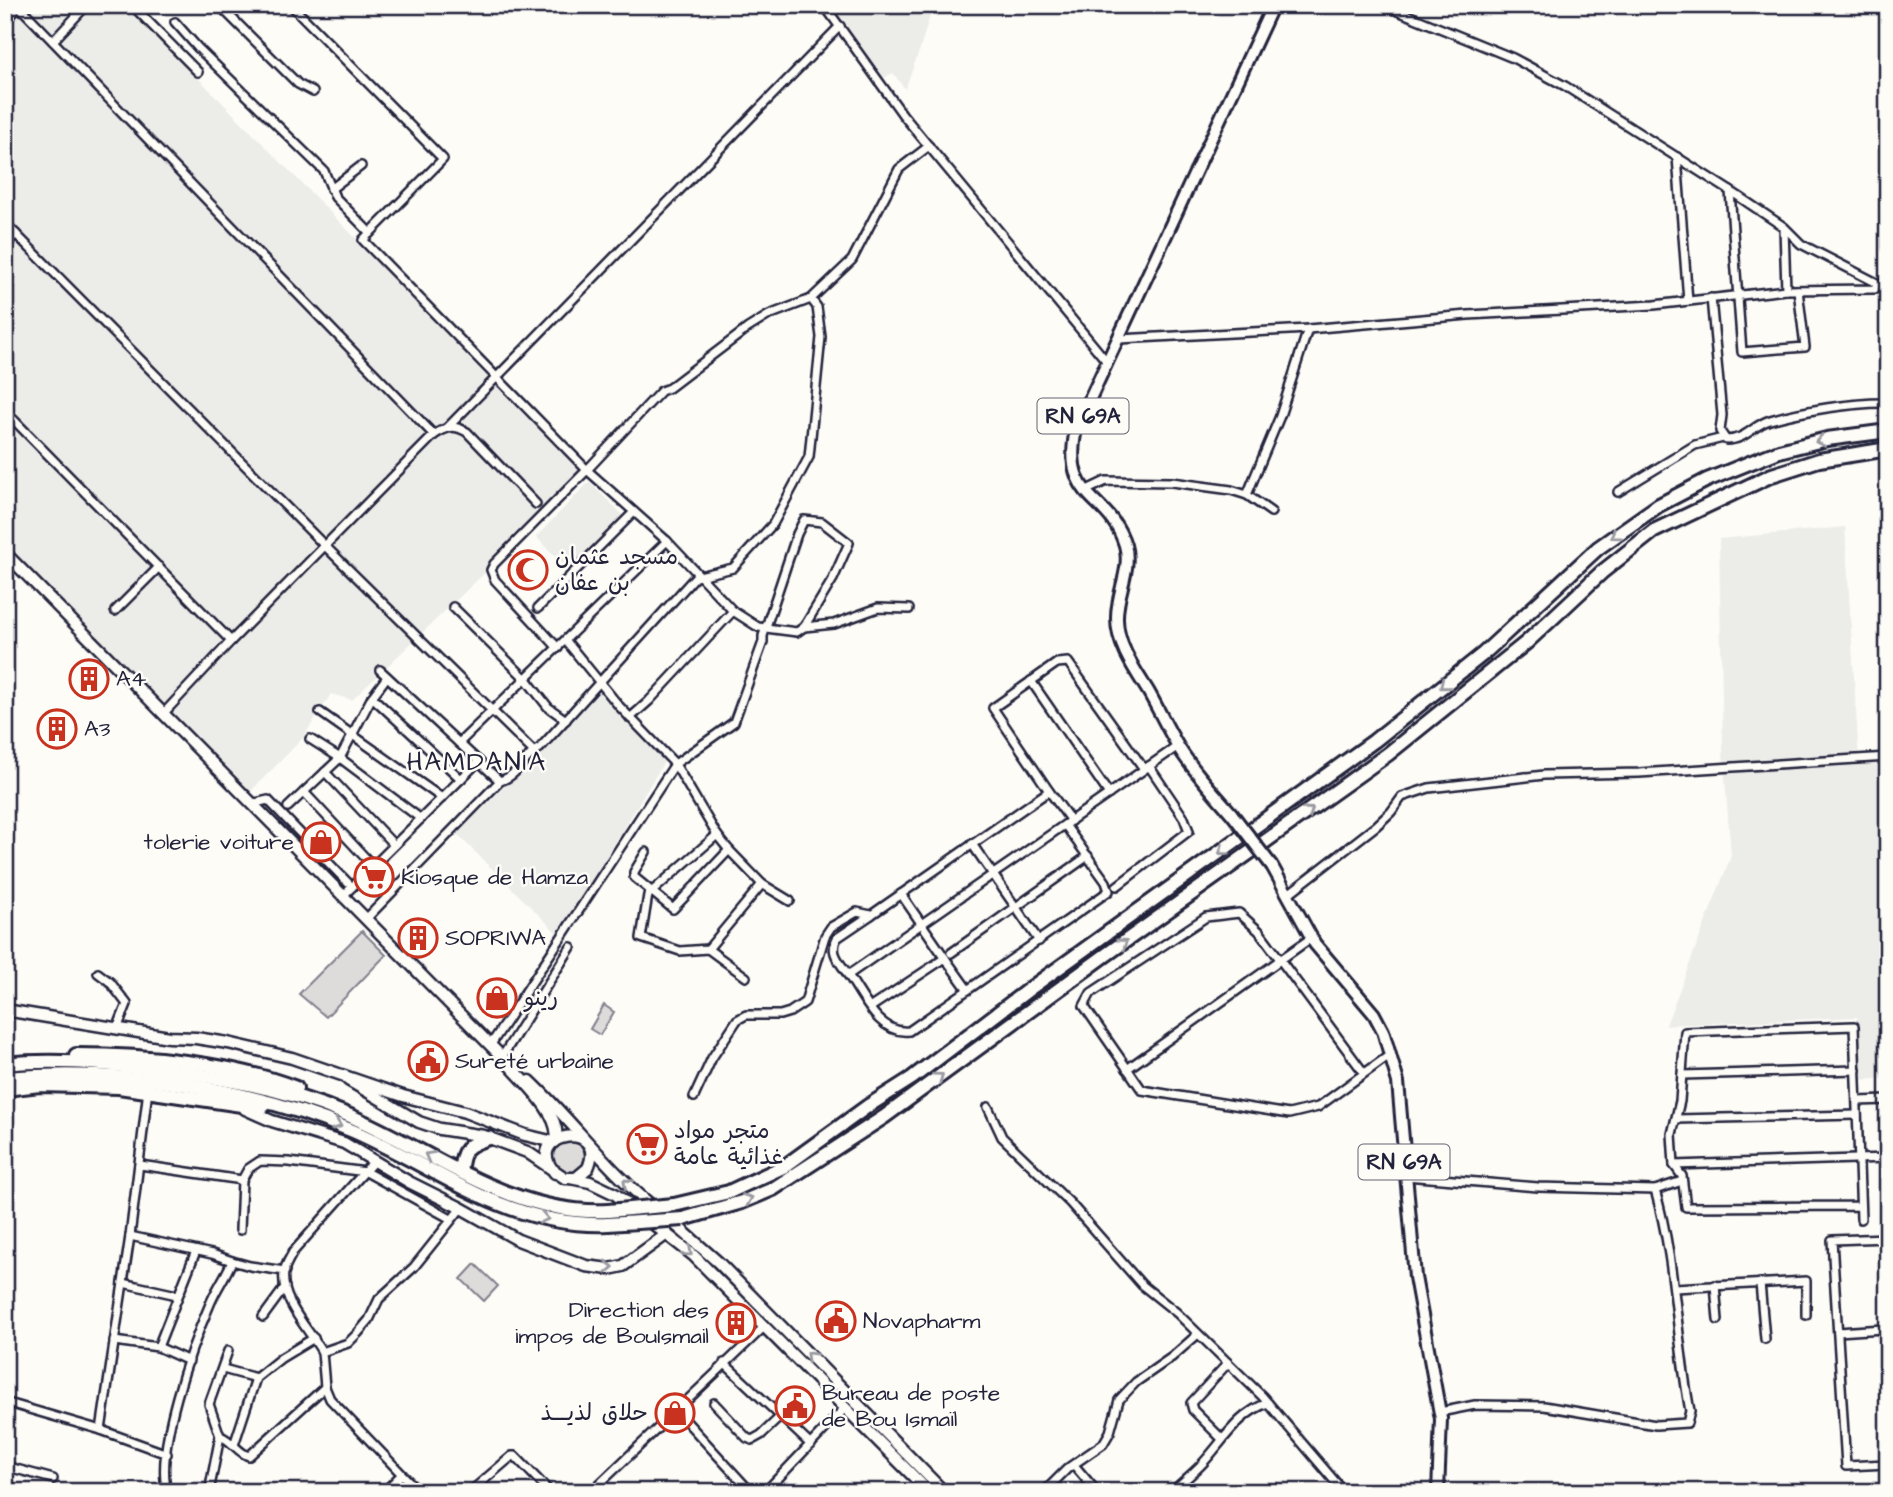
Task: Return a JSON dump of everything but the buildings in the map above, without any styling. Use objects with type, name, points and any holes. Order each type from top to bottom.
[{"type":"highway","points":[[5,1078],[83,1076],[189,1086],[270,1101],[382,1145],[497,1204],[550,1220],[591,1225],[608,1218],[729,1192],[785,1166],[912,1078],[1028,990],[1374,741],[1482,654],[1598,548],[1659,505],[1719,474],[1779,452],[1827,439],[1888,431]]},
{"type":"highway","points":[[5,1064],[94,1064],[211,1077],[283,1092],[349,1115],[495,1188],[550,1206],[592,1212],[608,1218],[683,1219],[742,1202],[773,1189],[874,1124],[1388,754],[1527,642],[1602,572],[1654,531],[1772,475],[1819,460],[1888,449]]},
{"type":"highway","points":[[5,1056],[119,1057],[192,1064],[268,1078],[357,1112],[383,1132]]},
{"type":"highway","points":[[5,1088],[79,1085],[148,1090],[309,1115]]},
{"type":"highway","points":[[460,1172],[466,1149],[472,1143],[489,1138]]},
{"type":"main road","name":"RN 69A","points":[[1273,5],[1076,429],[1072,450],[1074,472],[1084,491],[1120,532],[1126,548],[1126,565],[1117,618],[1120,639],[1178,746],[1272,866],[1311,938],[1374,1014],[1383,1031],[1398,1082],[1415,1277],[1440,1412],[1438,1492]]},
{"type":"main road","points":[[5,553],[490,1045],[547,1097],[585,1142],[622,1179],[719,1263],[944,1492]]},
{"type":"main road","points":[[5,1010],[117,1029],[228,1043],[326,1069],[403,1096],[465,1112],[525,1135],[555,1141],[571,1135],[585,1142],[591,1152],[588,1168],[581,1175],[570,1178]]},
{"type":"main road","points":[[503,1058],[553,1118],[557,1131],[548,1160],[555,1173]]},
{"type":"main road","points":[[326,1069],[419,1122],[440,1129],[489,1138],[527,1152],[555,1173],[590,1182],[615,1194],[710,1272],[929,1492]]},
{"type":"main road","points":[[235,1104],[272,1121],[344,1143],[409,1182],[518,1240],[572,1261],[599,1268],[617,1268],[632,1261],[667,1234]]},
{"type":"street","points":[[53,41],[88,5]]},
{"type":"street","points":[[132,5],[198,72]]},
{"type":"street","points":[[219,5],[298,84],[313,93]]},
{"type":"street","points":[[291,5],[443,159],[363,240],[587,470],[667,541],[733,611],[765,629],[797,632],[804,627],[833,579],[849,543],[822,522],[804,520],[797,534],[765,629],[763,642],[734,722],[675,764],[490,1045]]},
{"type":"street","points":[[824,5],[903,115],[1108,363]]},
{"type":"street","points":[[1119,339],[1308,329],[1468,315],[1688,301],[1786,290],[1875,289],[1877,282],[1801,244],[1784,227],[1565,86],[1513,58],[1383,5]]},
{"type":"street","points":[[5,21],[18,6],[434,436]]},
{"type":"street","points":[[175,22],[324,172],[335,197],[370,233]]},
{"type":"street","points":[[163,714],[231,641],[434,436],[448,427],[840,26]]},
{"type":"street","points":[[558,648],[495,580],[491,570],[494,564],[661,391],[669,388],[769,315],[811,299],[852,260],[899,169],[929,146]]},
{"type":"street","points":[[1677,157],[1688,301]]},
{"type":"street","points":[[331,189],[361,166]]},
{"type":"street","points":[[1730,191],[1742,352],[1805,347],[1798,290]]},
{"type":"street","points":[[5,223],[533,751]]},
{"type":"street","points":[[1784,227],[1786,290]]},
{"type":"street","points":[[5,245],[16,234]]},
{"type":"street","points":[[1711,298],[1722,415],[1720,431],[1723,438]]},
{"type":"street","points":[[366,919],[500,781],[510,778],[533,751],[540,748],[695,577],[733,568],[773,524],[809,457],[821,337],[817,307],[811,299]]},
{"type":"street","points":[[1247,495],[1280,416],[1308,329]]},
{"type":"street","points":[[1618,492],[1695,445],[1723,438],[1731,440],[1752,432],[1770,420],[1802,413],[1888,403]]},
{"type":"street","points":[[5,411],[231,641]]},
{"type":"street","points":[[448,427],[467,432],[536,504]]},
{"type":"street","points":[[1084,491],[1106,481],[1172,482],[1231,490],[1247,495],[1271,512]]},
{"type":"street","points":[[538,608],[634,512]]},
{"type":"street","points":[[459,743],[667,541]]},
{"type":"street","points":[[115,611],[159,567]]},
{"type":"street","points":[[453,607],[526,679],[548,707],[566,720]]},
{"type":"street","points":[[804,627],[834,624],[878,608],[909,609]]},
{"type":"street","points":[[631,718],[733,611]]},
{"type":"street","points":[[566,640],[598,681],[675,764],[717,835],[729,850],[762,884],[790,901]]},
{"type":"street","points":[[1049,791],[837,938],[834,954],[848,975],[889,1028],[900,1032],[909,1031],[1109,891],[1049,791],[993,708],[1057,663],[1068,662],[1184,818],[1189,831],[1117,886]]},
{"type":"street","points":[[380,670],[500,781]]},
{"type":"street","points":[[288,807],[340,758],[372,697],[387,677]]},
{"type":"street","points":[[1031,681],[1110,794]]},
{"type":"street","points":[[372,697],[461,779]]},
{"type":"street","points":[[320,712],[442,798]]},
{"type":"street","points":[[310,739],[340,758],[421,819]]},
{"type":"street","points":[[848,975],[1178,746]]},
{"type":"street","points":[[1287,895],[1376,826],[1402,797],[1429,788],[1544,775],[1639,773],[1888,757]]},
{"type":"street","points":[[343,896],[479,761]]},
{"type":"street","points":[[325,772],[394,845]]},
{"type":"street","points":[[304,792],[373,866]]},
{"type":"street","points":[[251,804],[268,800],[352,887]]},
{"type":"street","points":[[273,826],[283,815]]},
{"type":"street","points":[[288,841],[298,830]]},
{"type":"street","points":[[717,835],[648,894],[641,938],[680,951],[708,949],[746,978]]},
{"type":"street","points":[[972,844],[1039,940]]},
{"type":"street","points":[[646,852],[634,877],[673,909],[729,850]]},
{"type":"street","points":[[871,1007],[948,956],[1088,856]]},
{"type":"street","points":[[708,949],[762,884]]},
{"type":"street","points":[[901,894],[948,956],[968,990]]},
{"type":"street","points":[[694,1097],[712,1058],[737,1020],[746,1015],[780,1015],[802,1004],[808,996],[825,936],[831,927],[857,912],[871,915]]},
{"type":"street","points":[[1364,1073],[1259,931],[1239,913],[1206,917],[1091,993],[1084,1006],[1142,1090],[1289,1114],[1318,1107],[1391,1054]]},
{"type":"street","points":[[1127,1069],[1311,938]]},
{"type":"street","points":[[503,1058],[571,947]]},
{"type":"street","points":[[98,973],[110,982],[127,1004],[117,1029]]},
{"type":"street","points":[[1860,1206],[1686,1207],[1682,1176],[1674,1165],[1672,1135],[1682,1075],[1685,1032],[1854,1026],[1861,1219]]},
{"type":"street","points":[[1682,1075],[1856,1070]]},
{"type":"street","points":[[101,1430],[130,1236],[148,1090]]},
{"type":"street","points":[[1857,1101],[1888,1100]]},
{"type":"street","points":[[988,1107],[1002,1137],[1070,1203],[1142,1285],[1198,1334],[1268,1403],[1344,1492]]},
{"type":"street","points":[[1676,1119],[1857,1115]]},
{"type":"street","points":[[1674,1165],[1888,1158]]},
{"type":"street","points":[[240,1230],[242,1180],[248,1168],[261,1161],[366,1172],[451,1219]]},
{"type":"street","points":[[374,1161],[293,1252],[285,1271],[285,1287],[293,1306],[322,1352],[325,1387],[330,1399],[419,1492]]},
{"type":"street","points":[[139,1165],[242,1180]]},
{"type":"street","points":[[1406,1177],[1538,1187],[1655,1190],[1682,1181]]},
{"type":"street","points":[[1440,1412],[1475,1405],[1544,1406],[1656,1425],[1687,1423],[1690,1411],[1674,1288],[1655,1190]]},
{"type":"street","points":[[322,1352],[348,1343],[358,1333],[369,1320],[379,1299],[414,1267],[461,1208]]},
{"type":"street","points":[[130,1236],[250,1266],[285,1271]]},
{"type":"street","points":[[1888,1238],[1832,1240],[1846,1466],[1888,1464]]},
{"type":"street","points":[[158,1347],[196,1251]]},
{"type":"street","points":[[167,1492],[164,1477],[176,1397],[208,1308],[232,1261]]},
{"type":"street","points":[[1674,1288],[1805,1281],[1806,1315]]},
{"type":"street","points":[[123,1283],[177,1295]]},
{"type":"street","points":[[1760,1283],[1765,1339]]},
{"type":"street","points":[[1714,1285],[1718,1320]]},
{"type":"street","points":[[263,1317],[285,1287]]},
{"type":"street","points":[[591,1492],[765,1326]]},
{"type":"street","points":[[1838,1332],[1886,1329]]},
{"type":"street","points":[[1863,1330],[1886,1329]]},
{"type":"street","points":[[1886,1329],[1888,1394]]},
{"type":"street","points":[[1044,1492],[1103,1444],[1111,1432],[1117,1403],[1136,1382],[1198,1334]]},
{"type":"street","points":[[234,1445],[256,1378],[281,1358],[314,1338]]},
{"type":"street","points":[[114,1341],[158,1347],[190,1361]]},
{"type":"street","points":[[209,1492],[220,1436],[209,1404],[228,1351]]},
{"type":"street","points":[[724,1363],[811,1445]]},
{"type":"street","points":[[1223,1439],[1193,1410],[1191,1403],[1228,1363]]},
{"type":"street","points":[[223,1368],[256,1378]]},
{"type":"street","points":[[220,1436],[247,1457],[325,1387]]},
{"type":"street","points":[[5,1402],[101,1430],[167,1454]]},
{"type":"street","points":[[714,1402],[747,1438],[752,1440],[781,1416]]},
{"type":"street","points":[[1172,1492],[1250,1412],[1268,1403]]},
{"type":"street","points":[[765,1492],[846,1407]]},
{"type":"street","points":[[676,1410],[751,1492]]},
{"type":"street","points":[[470,1492],[515,1456],[550,1492]]},
{"type":"street","points":[[1074,1465],[1097,1492]]},
{"type":"street","points":[[5,1466],[53,1479]]},
{"type":"street","points":[[384,1492],[401,1475]]},
{"type":"shaded area","points":[[5,5],[126,5],[588,474],[352,700],[331,694],[303,738],[249,793],[5,546]]},
{"type":"shaded area","points":[[830,5],[933,5],[905,89],[893,73],[882,79]]},
{"type":"shaded area","points":[[589,482],[627,519],[571,572],[536,537]]},
{"type":"shaded area","points":[[1845,527],[1859,762],[1888,760],[1888,1078],[1860,1080],[1857,1017],[1666,1025],[1731,856],[1723,752],[1719,539]]},
{"type":"shaded area","points":[[599,691],[667,757],[559,935],[457,834]]},
{"type":"shaded area","points":[[362,931],[386,955],[326,1017],[299,994]]},
{"type":"shaded area","points":[[604,1005],[614,1012],[600,1035],[590,1029]]},
{"type":"shaded area","points":[[569,1141],[580,1146],[585,1157],[580,1168],[569,1173],[558,1168],[553,1157],[558,1146]]},
{"type":"shaded area","points":[[475,1264],[498,1286],[484,1301],[461,1279]]},
{"type":"place","name":"مسجد عثمان بن عفان","points":[[528,570]]},
{"type":"place","name":"A4","points":[[89,679]]},
{"type":"place","name":"A3","points":[[57,729]]},
{"type":"place","name":"tolerie voiture","points":[[321,842]]},
{"type":"place","name":"Kiosque de Hamza","points":[[374,877]]},
{"type":"place","name":"SOPRIWA","points":[[418,938]]},
{"type":"place","name":"رينو","points":[[497,998]]},
{"type":"place","name":"Sureté urbaine","points":[[428,1061]]},
{"type":"place","name":"متجر مواد غذائية عامة","points":[[647,1144]]},
{"type":"place","name":"Novapharm","points":[[836,1321]]},
{"type":"place","name":"Direction des impos de BouIsmail","points":[[736,1323]]},
{"type":"place","name":"Bureau de poste de Bou Ismaïl","points":[[795,1406]]},
{"type":"place","name":"حلاق لذيـــذ","points":[[675,1413]]},
{"type":"district","name":"HAMDANIA","points":[[477,762]]}]
